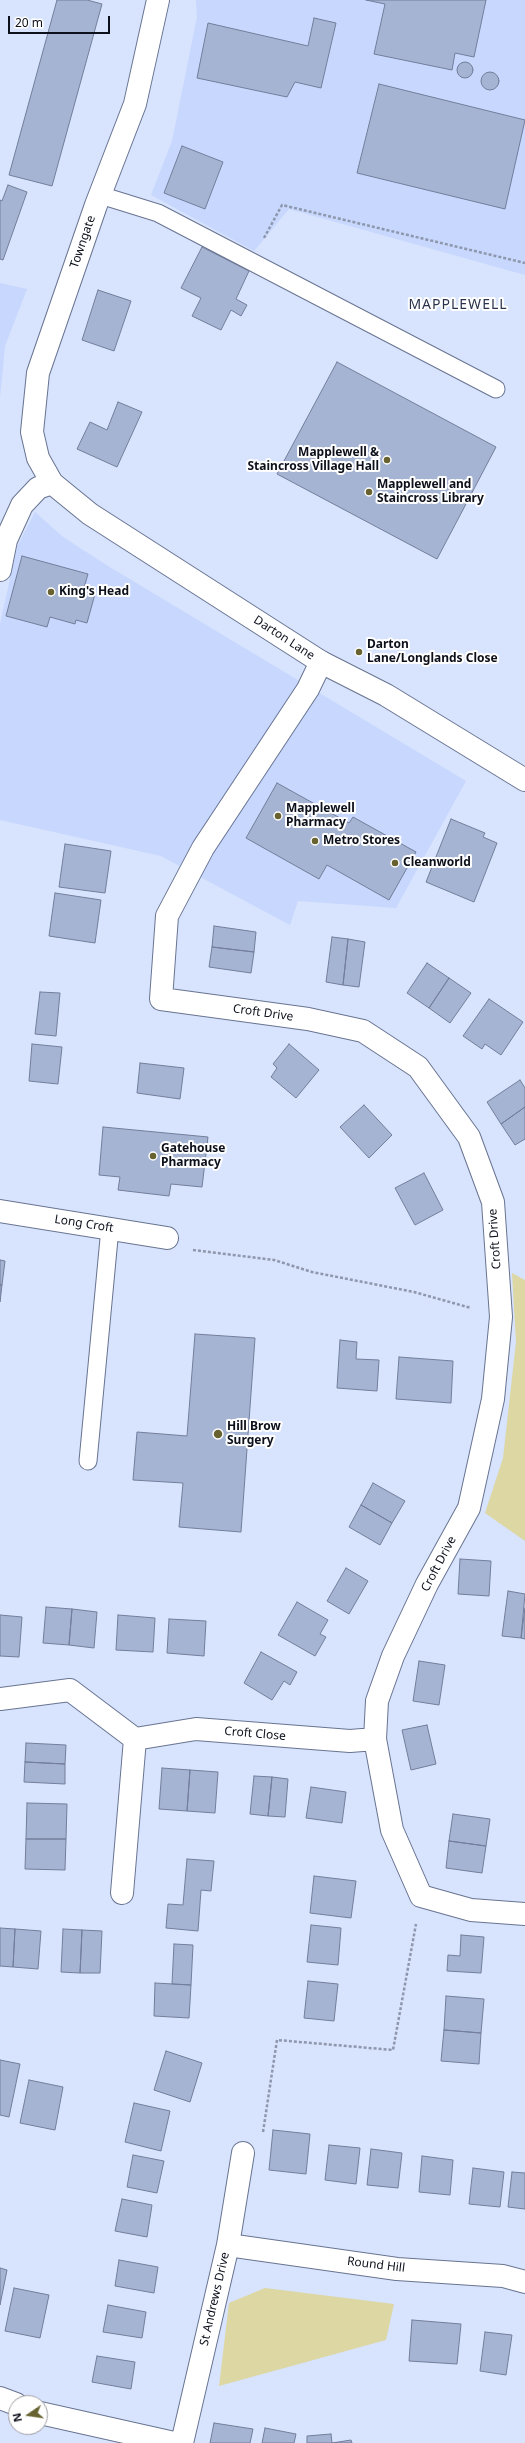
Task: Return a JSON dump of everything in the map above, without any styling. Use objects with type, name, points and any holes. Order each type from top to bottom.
[{"type":"street","name":"Towngate","points":[[52,483],[38,458],[32,432],[38,373],[100,195],[135,104],[158,0]]},
{"type":"street","points":[[0,570],[3,541],[22,505],[38,488],[52,483]]},
{"type":"street","name":"Darton Lane","points":[[52,483],[90,514],[321,662],[386,695],[525,780]]},
{"type":"street","name":"Croft Drive","points":[[321,662],[308,689],[203,848],[167,916],[161,999],[308,1019],[362,1031],[418,1067],[469,1137],[493,1202],[501,1317],[493,1399],[469,1508],[427,1584],[393,1656],[377,1701],[375,1740],[392,1830],[421,1896]]},
{"type":"street","name":"Long Croft","points":[[0,1211],[168,1238]]},
{"type":"street","points":[[0,1700],[70,1690],[135,1739],[122,1893]]},
{"type":"street","name":"Croft Close","points":[[135,1739],[196,1729],[350,1742],[375,1740]]},
{"type":"street","points":[[421,1896],[470,1910],[525,1914]]},
{"type":"street","name":"St Andrews Drive","points":[[182,2443],[228,2246],[242,2153]]},
{"type":"street","name":"Round Hill","points":[[228,2246],[397,2268],[503,2276],[525,2282]]},
{"type":"street","points":[[48,2415],[174,2443]]},
{"type":"lane","points":[[100,195],[158,213],[496,389]]},
{"type":"lane","points":[[88,1461],[110,1228]]},
{"type":"path","points":[[251,262],[282,205],[525,263]]},
{"type":"path","points":[[168,1238],[171,1247],[274,1260],[312,1272],[414,1292],[501,1317]]},
{"type":"path","points":[[242,2153],[261,2149],[277,2040],[393,2050],[421,1896]]},
{"type":"shaded area","points":[[196,0],[525,0],[525,275],[289,209],[254,251],[151,195],[172,141],[197,17]]},
{"type":"shaded area","points":[[0,283],[27,289],[5,346],[0,398]]},
{"type":"shaded area","points":[[35,512],[63,537],[108,566],[466,781],[396,908],[298,901],[290,925],[161,856],[0,820],[0,624],[17,547]]},
{"type":"shaded area","points":[[512,1273],[525,1280],[525,1541],[485,1513],[503,1458],[516,1342]]},
{"type":"shaded area","points":[[265,2288],[394,2304],[386,2340],[219,2386],[229,2303]]},
{"type":"building","points":[[57,0],[87,0],[102,4],[52,186],[9,175]]},
{"type":"building","points":[[366,0],[486,0],[474,57],[455,53],[452,70],[374,54],[385,4]]},
{"type":"building","points":[[314,18],[336,23],[321,88],[295,82],[287,97],[197,78],[208,23],[308,46]]},
{"type":"building","points":[[465,62],[472,67],[473,70],[468,77],[465,78],[458,73],[457,70],[462,63]]},
{"type":"building","points":[[486,72],[494,72],[499,77],[497,88],[494,90],[486,90],[481,85],[481,77]]},
{"type":"building","points":[[379,84],[525,120],[505,209],[357,173]]},
{"type":"building","points":[[182,146],[223,162],[205,209],[164,193]]},
{"type":"building","points":[[8,185],[27,192],[3,260],[0,259],[0,200],[2,201]]},
{"type":"building","points":[[202,247],[249,271],[236,299],[247,305],[241,316],[231,310],[221,330],[192,316],[201,298],[181,288]]},
{"type":"building","points":[[98,290],[131,301],[114,351],[82,340]]},
{"type":"building","name":"Mapplewell & Staincross Village Hall","points":[[337,362],[496,447],[437,559],[277,474]]},
{"type":"building","points":[[118,402],[142,412],[117,467],[77,449],[90,422],[107,430]]},
{"type":"building","name":"King's Head","points":[[22,556],[88,574],[83,591],[95,594],[87,623],[76,620],[75,624],[50,617],[47,627],[6,616]]},
{"type":"building","points":[[277,783],[349,823],[353,817],[416,852],[389,900],[327,865],[319,879],[246,838]]},
{"type":"building","points":[[451,819],[485,833],[483,837],[497,843],[474,902],[426,882]]},
{"type":"building","points":[[65,844],[111,851],[105,893],[59,887]]},
{"type":"building","points":[[55,893],[101,900],[95,943],[49,936]]},
{"type":"building","points":[[214,926],[256,932],[254,952],[212,947]]},
{"type":"building","points":[[332,937],[348,939],[343,985],[326,982]]},
{"type":"building","points":[[348,939],[365,942],[359,987],[343,985]]},
{"type":"building","points":[[212,947],[254,952],[251,973],[209,967]]},
{"type":"building","points":[[427,963],[449,978],[429,1008],[407,993]]},
{"type":"building","points":[[449,978],[471,993],[450,1023],[429,1008]]},
{"type":"building","points":[[40,992],[60,993],[56,1036],[35,1034]]},
{"type":"building","points":[[489,999],[523,1022],[501,1055],[485,1044],[482,1049],[463,1036]]},
{"type":"building","points":[[32,1044],[62,1047],[58,1084],[29,1081]]},
{"type":"building","points":[[289,1044],[319,1070],[296,1098],[271,1077],[277,1068],[273,1064]]},
{"type":"building","points":[[140,1063],[184,1068],[180,1099],[137,1093]]},
{"type":"building","points":[[520,1080],[525,1088],[525,1107],[501,1124],[487,1102]]},
{"type":"building","points":[[364,1105],[392,1135],[369,1158],[340,1127]]},
{"type":"building","points":[[525,1107],[525,1139],[515,1145],[501,1124]]},
{"type":"building","name":"Gatehouse Pharmacy","points":[[103,1127],[208,1137],[202,1187],[171,1184],[169,1196],[118,1190],[120,1177],[99,1175]]},
{"type":"building","points":[[424,1173],[443,1210],[415,1225],[395,1188]]},
{"type":"building","points":[[0,1260],[5,1261],[2,1285],[0,1285]]},
{"type":"building","points":[[0,1285],[2,1285],[0,1302]]},
{"type":"building","name":"Hill Brow Surgery","points":[[195,1334],[255,1338],[241,1532],[179,1527],[183,1483],[133,1480],[137,1432],[187,1436]]},
{"type":"building","points":[[340,1340],[357,1342],[356,1359],[379,1360],[377,1391],[337,1388]]},
{"type":"building","points":[[399,1357],[453,1361],[451,1403],[396,1399]]},
{"type":"building","points":[[373,1483],[405,1501],[392,1523],[361,1505]]},
{"type":"building","points":[[361,1505],[392,1523],[380,1545],[349,1527]]},
{"type":"building","points":[[460,1559],[491,1561],[489,1596],[458,1594]]},
{"type":"building","points":[[346,1568],[368,1581],[349,1614],[327,1601]]},
{"type":"building","points":[[508,1591],[525,1594],[521,1638],[502,1636]]},
{"type":"building","points":[[297,1602],[328,1620],[320,1634],[326,1637],[315,1656],[278,1635]]},
{"type":"building","points":[[46,1607],[72,1609],[69,1645],[43,1643]]},
{"type":"building","points":[[525,1608],[525,1639],[521,1638]]},
{"type":"building","points":[[72,1609],[97,1612],[94,1648],[69,1645]]},
{"type":"building","points":[[0,1615],[22,1617],[19,1657],[0,1656]]},
{"type":"building","points":[[118,1615],[155,1618],[153,1652],[116,1650]]},
{"type":"building","points":[[169,1619],[206,1621],[204,1656],[167,1653]]},
{"type":"building","points":[[261,1652],[297,1672],[290,1685],[284,1681],[272,1700],[244,1683]]},
{"type":"building","points":[[419,1661],[445,1665],[439,1705],[413,1701]]},
{"type":"building","points":[[427,1725],[436,1764],[411,1770],[402,1730]]},
{"type":"building","points":[[26,1743],[66,1745],[65,1764],[25,1762]]},
{"type":"building","points":[[25,1762],[65,1764],[65,1784],[24,1782]]},
{"type":"building","points":[[162,1768],[190,1770],[187,1811],[159,1809]]},
{"type":"building","points":[[190,1770],[218,1772],[215,1813],[187,1811]]},
{"type":"building","points":[[254,1776],[272,1777],[268,1816],[250,1814]]},
{"type":"building","points":[[272,1777],[288,1779],[285,1817],[268,1816]]},
{"type":"building","points":[[311,1787],[346,1792],[342,1823],[306,1818]]},
{"type":"building","points":[[27,1803],[67,1804],[66,1839],[26,1839]]},
{"type":"building","points":[[453,1814],[490,1819],[486,1846],[449,1841]]},
{"type":"building","points":[[26,1839],[66,1839],[65,1870],[25,1869]]},
{"type":"building","points":[[449,1841],[486,1846],[482,1873],[446,1868]]},
{"type":"building","points":[[187,1859],[214,1861],[211,1891],[201,1890],[198,1931],[166,1928],[168,1904],[183,1905]]},
{"type":"building","points":[[314,1876],[356,1881],[351,1918],[310,1913]]},
{"type":"building","points":[[311,1925],[341,1928],[338,1965],[307,1962]]},
{"type":"building","points":[[0,1928],[15,1929],[13,1967],[0,1966]]},
{"type":"building","points":[[15,1929],[41,1931],[38,1969],[13,1967]]},
{"type":"building","points":[[63,1929],[82,1930],[80,1973],[61,1972]]},
{"type":"building","points":[[82,1930],[102,1931],[100,1973],[80,1973]]},
{"type":"building","points":[[461,1935],[484,1937],[481,1973],[447,1971],[448,1955],[460,1956]]},
{"type":"building","points":[[174,1944],[193,1945],[191,1985],[172,1984]]},
{"type":"building","points":[[308,1981],[338,1984],[334,2021],[304,2018]]},
{"type":"building","points":[[155,1983],[191,1985],[189,2018],[154,2016]]},
{"type":"building","points":[[446,1996],[484,1999],[481,2033],[444,2030]]},
{"type":"building","points":[[444,2030],[481,2033],[479,2064],[441,2061]]},
{"type":"building","points":[[166,2051],[202,2063],[190,2102],[154,2090]]},
{"type":"building","points":[[0,2060],[20,2064],[9,2117],[0,2115]]},
{"type":"building","points":[[29,2080],[63,2087],[55,2130],[20,2123]]},
{"type":"building","points":[[134,2103],[170,2111],[161,2151],[125,2142]]},
{"type":"building","points":[[273,2130],[310,2134],[306,2174],[269,2170]]},
{"type":"building","points":[[329,2145],[360,2148],[356,2184],[325,2180]]},
{"type":"building","points":[[371,2149],[402,2153],[398,2188],[367,2185]]},
{"type":"building","points":[[133,2155],[164,2161],[157,2193],[127,2187]]},
{"type":"building","points":[[422,2156],[453,2160],[450,2195],[419,2192]]},
{"type":"building","points":[[473,2168],[504,2172],[500,2207],[469,2204]]},
{"type":"building","points":[[512,2172],[525,2173],[525,2209],[508,2207]]},
{"type":"building","points":[[122,2199],[152,2205],[147,2237],[115,2231]]},
{"type":"building","points":[[119,2260],[158,2267],[154,2293],[115,2286]]},
{"type":"building","points":[[0,2268],[7,2270],[0,2305]]},
{"type":"building","points":[[14,2288],[49,2295],[40,2338],[5,2331]]},
{"type":"building","points":[[108,2305],[146,2312],[142,2338],[103,2332]]},
{"type":"building","points":[[412,2320],[461,2324],[457,2364],[409,2361]]},
{"type":"building","points":[[485,2332],[512,2335],[506,2375],[480,2371]]},
{"type":"building","points":[[97,2356],[135,2362],[131,2389],[92,2382]]},
{"type":"building","points":[[214,2423],[253,2429],[250,2443],[210,2443]]},
{"type":"building","points":[[265,2428],[296,2434],[294,2443],[262,2443]]},
{"type":"building","points":[[331,2434],[332,2443],[307,2443],[307,2436]]},
{"type":"building","points":[[351,2440],[352,2443],[332,2443]]},
{"type":"place","name":"Mapplewell & Staincross Village Hall","points":[[387,460]]},
{"type":"place","name":"Mapplewell and Staincross Library","points":[[369,492]]},
{"type":"place","name":"King's Head","points":[[51,592]]},
{"type":"place","name":"Darton Lane/Longlands Close","points":[[359,652]]},
{"type":"place","name":"Mapplewell Pharmacy","points":[[278,816]]},
{"type":"place","name":"Metro Stores","points":[[315,841]]},
{"type":"place","name":"Cleanworld","points":[[395,863]]},
{"type":"place","name":"Gatehouse Pharmacy","points":[[153,1156]]},
{"type":"place","name":"Hill Brow Surgery","points":[[218,1434]]},
{"type":"district","name":"MAPPLEWELL","points":[[458,305]]}]
